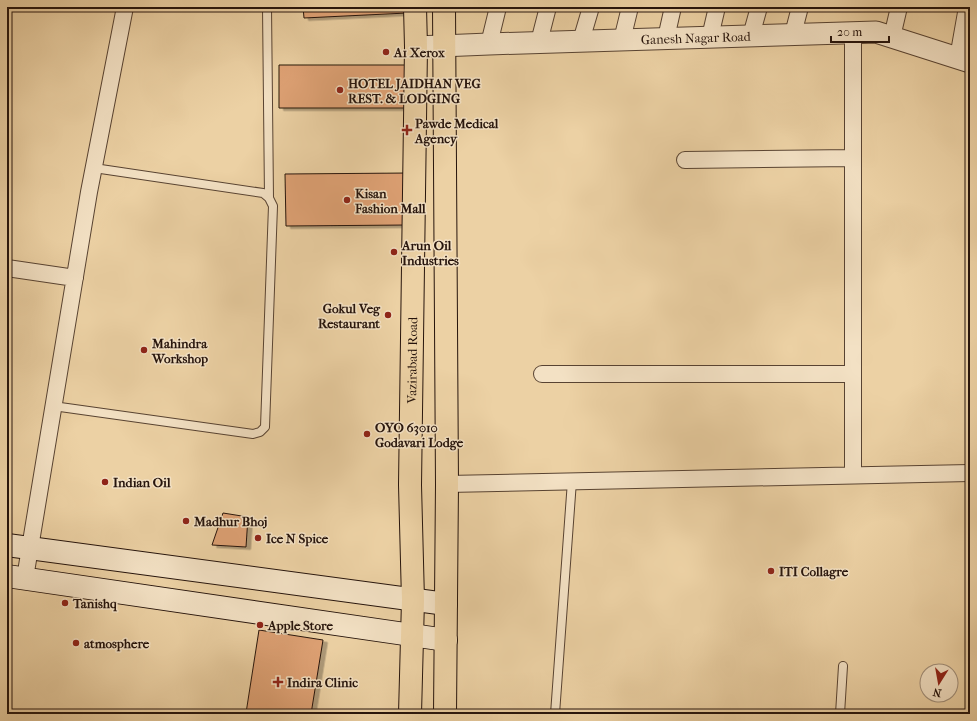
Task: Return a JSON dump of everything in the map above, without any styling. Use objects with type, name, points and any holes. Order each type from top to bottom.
[{"type":"main road","name":"Vazirabad Road","points":[[410,714],[413,600],[410,484],[416,47],[415,7]]},
{"type":"main road","points":[[444,7],[447,484],[445,714]]},
{"type":"main road","points":[[7,545],[446,604]]},
{"type":"main road","points":[[16,577],[446,640]]},
{"type":"street","points":[[16,577],[29,548],[94,168],[125,7]]},
{"type":"street","points":[[489,44],[498,7]]},
{"type":"street","points":[[540,42],[548,7]]},
{"type":"street","points":[[582,41],[591,7]]},
{"type":"street","points":[[622,40],[630,7]]},
{"type":"street","points":[[666,38],[673,7]]},
{"type":"street","points":[[710,37],[717,7]]},
{"type":"street","points":[[751,36],[759,7]]},
{"type":"street","points":[[793,34],[800,7]]},
{"type":"street","points":[[892,37],[899,7]]},
{"type":"street","points":[[964,60],[967,7]]},
{"type":"street","name":"Ganesh Nagar Road","points":[[416,47],[876,32],[964,60]]},
{"type":"street","points":[[853,33],[853,475]]},
{"type":"street","points":[[685,160],[853,158]]},
{"type":"street","points":[[7,268],[75,278]]},
{"type":"street","points":[[542,374],[852,374]]},
{"type":"street","points":[[447,484],[970,473]]},
{"type":"lane","points":[[267,7],[269,198]]},
{"type":"lane","points":[[53,406],[253,434],[260,432],[265,427],[273,206],[269,198],[263,193],[94,168]]},
{"type":"lane","points":[[555,714],[572,481]]},
{"type":"lane","points":[[840,714],[843,666]]},
{"type":"building","points":[[303,7],[406,7],[407,13],[304,18]]},
{"type":"building","points":[[279,65],[407,65],[407,108],[279,108]]},
{"type":"building","name":"Kisan Fashion Mall","points":[[408,173],[408,225],[286,226],[285,174]]},
{"type":"building","points":[[223,513],[248,517],[246,547],[212,545]]},
{"type":"building","points":[[259,630],[323,640],[311,714],[246,713]]},
{"type":"place","name":"A1 Xerox","points":[[386,52]]},
{"type":"place","name":"HOTEL JAIDHAN VEG REST. & LODGING","points":[[340,90]]},
{"type":"place","name":"Pawde Medical Agency","points":[[407,130]]},
{"type":"place","name":"Kisan Fashion Mall","points":[[347,200]]},
{"type":"place","name":"Arun Oil Industries","points":[[394,252]]},
{"type":"place","name":"Gokul Veg Restaurant","points":[[388,315]]},
{"type":"place","name":"Mahindra Workshop","points":[[144,350]]},
{"type":"place","name":"OYO 63010 Godavari Lodge","points":[[367,434]]},
{"type":"place","name":"Indian Oil","points":[[105,482]]},
{"type":"place","name":"Madhur Bhoj","points":[[186,521]]},
{"type":"place","name":"Ice N Spice","points":[[258,538]]},
{"type":"place","name":"ITI Collagre","points":[[771,571]]},
{"type":"place","name":"Tanishq","points":[[65,603]]},
{"type":"place","name":"Apple Store","points":[[260,625]]},
{"type":"place","name":"atmosphere","points":[[76,643]]},
{"type":"place","name":"Indira Clinic","points":[[278,682]]}]
